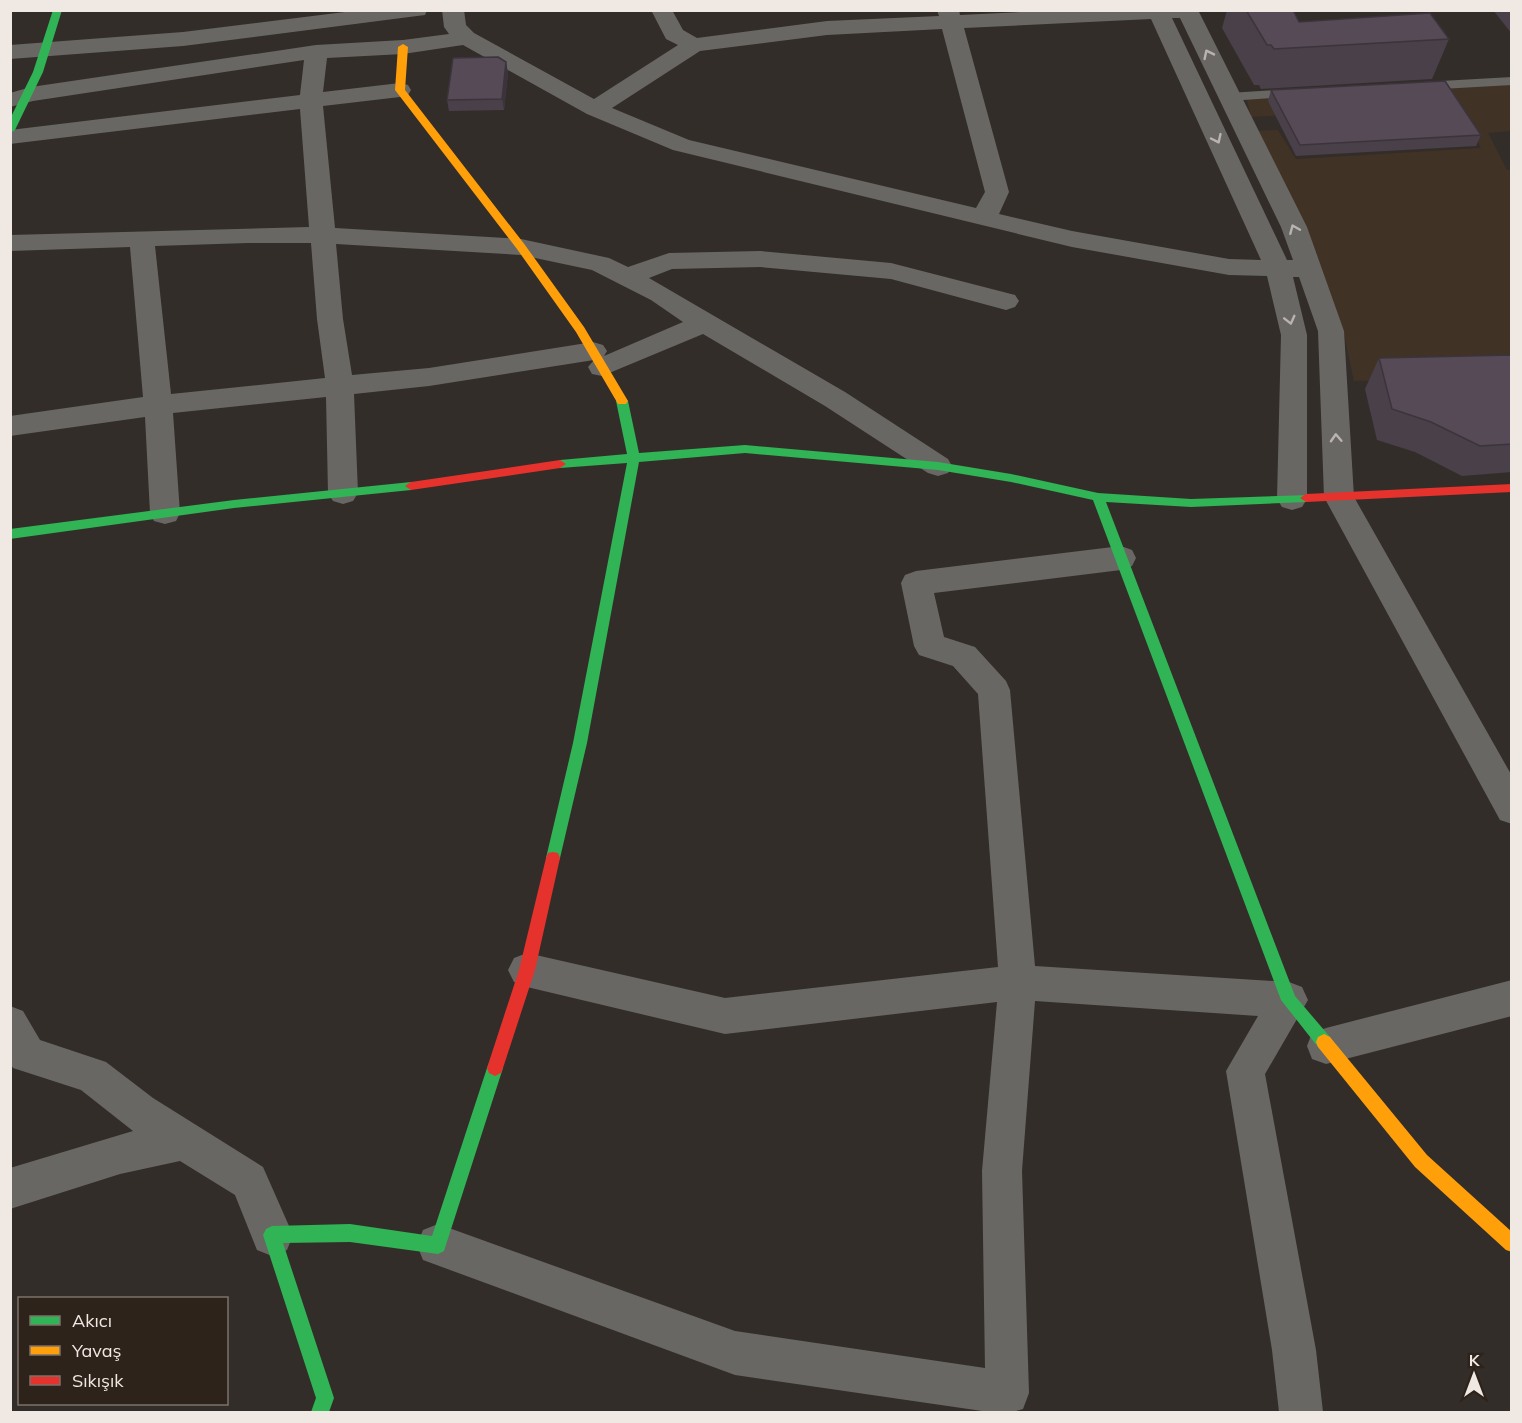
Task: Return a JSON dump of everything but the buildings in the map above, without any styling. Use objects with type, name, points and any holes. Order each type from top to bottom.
[{"type":"street","points":[[10,130],[21,97],[48,50],[58,10]]},
{"type":"street","points":[[10,52],[183,39],[417,10]]},
{"type":"street","points":[[453,10],[455,27],[466,38],[595,109],[681,145],[1072,239],[1229,267],[1309,269]]},
{"type":"street","points":[[661,10],[674,34],[694,45]]},
{"type":"street","points":[[595,109],[694,45],[827,28],[950,17],[1188,11],[1294,227],[1331,331],[1339,497],[1512,809]]},
{"type":"street","points":[[1157,12],[1278,268],[1294,335],[1292,499]]},
{"type":"street","points":[[950,17],[997,192],[984,218]]},
{"type":"street","points":[[21,97],[316,52],[403,47],[466,38]]},
{"type":"street","points":[[403,47],[400,90],[521,247],[580,330],[624,404],[634,458],[580,742],[527,970],[438,1245]]},
{"type":"street","points":[[316,52],[311,102],[330,319],[340,386],[343,493]]},
{"type":"street","points":[[10,137],[400,90]]},
{"type":"street","points":[[10,243],[248,235],[324,235],[521,247],[600,264],[660,294],[704,323],[835,399],[938,466]]},
{"type":"street","points":[[142,240],[158,405],[165,513]]},
{"type":"street","points":[[627,277],[669,261],[760,259],[891,271],[1006,301]]},
{"type":"street","points":[[10,426],[158,405],[598,359],[704,323]]},
{"type":"street","points":[[10,534],[165,513],[411,486],[542,465],[745,449],[938,466],[1011,478],[1098,497],[1191,503],[1512,489]]},
{"type":"street","points":[[1098,497],[1289,1000],[1421,1161],[1512,1244]]},
{"type":"street","points":[[272,1235],[350,1233],[438,1245],[735,1353],[1007,1393],[1002,1171],[1018,982],[994,690],[964,656],[930,646],[916,582],[1121,558]]},
{"type":"street","points":[[527,970],[725,1016],[1018,982],[1289,1000]]},
{"type":"street","points":[[1326,1046],[1512,998]]},
{"type":"street","points":[[1289,1000],[1245,1071],[1294,1350],[1301,1413]]},
{"type":"street","points":[[10,1024],[27,1055],[92,1075],[139,1112],[249,1181],[272,1235],[326,1408]]},
{"type":"street","points":[[10,1189],[120,1154],[183,1140]]},
{"type":"lane","points":[[1406,87],[1512,81]]},
{"type":"lane","points":[[1229,97],[1311,92]]},
{"type":"shaded area","points":[[1511,82],[1511,131],[1488,133],[1507,170],[1511,170],[1511,384],[1506,377],[1354,381],[1343,330],[1256,131],[1278,130],[1296,159],[1481,148],[1457,105],[1251,117],[1246,95]]},
{"type":"traffic: fast","points":[[10,130],[38,72],[58,10]]},
{"type":"traffic: fast","points":[[553,858],[580,743],[634,458],[622,401]]},
{"type":"traffic: fast","points":[[560,464],[745,449],[938,466],[1011,478],[1098,497],[1191,503],[1306,498]]},
{"type":"traffic: fast","points":[[10,534],[234,504],[411,486]]},
{"type":"traffic: fast","points":[[1098,497],[1289,1000],[1324,1042]]},
{"type":"traffic: fast","points":[[320,1412],[325,1398],[272,1235],[350,1233],[438,1245],[495,1068]]},
{"type":"traffic: slow","points":[[403,47],[400,90],[521,247],[580,330],[622,401]]},
{"type":"traffic: slow","points":[[1324,1042],[1421,1161],[1512,1244]]},
{"type":"traffic: jam","points":[[411,486],[560,464]]},
{"type":"traffic: jam","points":[[1306,498],[1512,488]]},
{"type":"traffic: jam","points":[[495,1068],[527,970],[553,858]]}]
